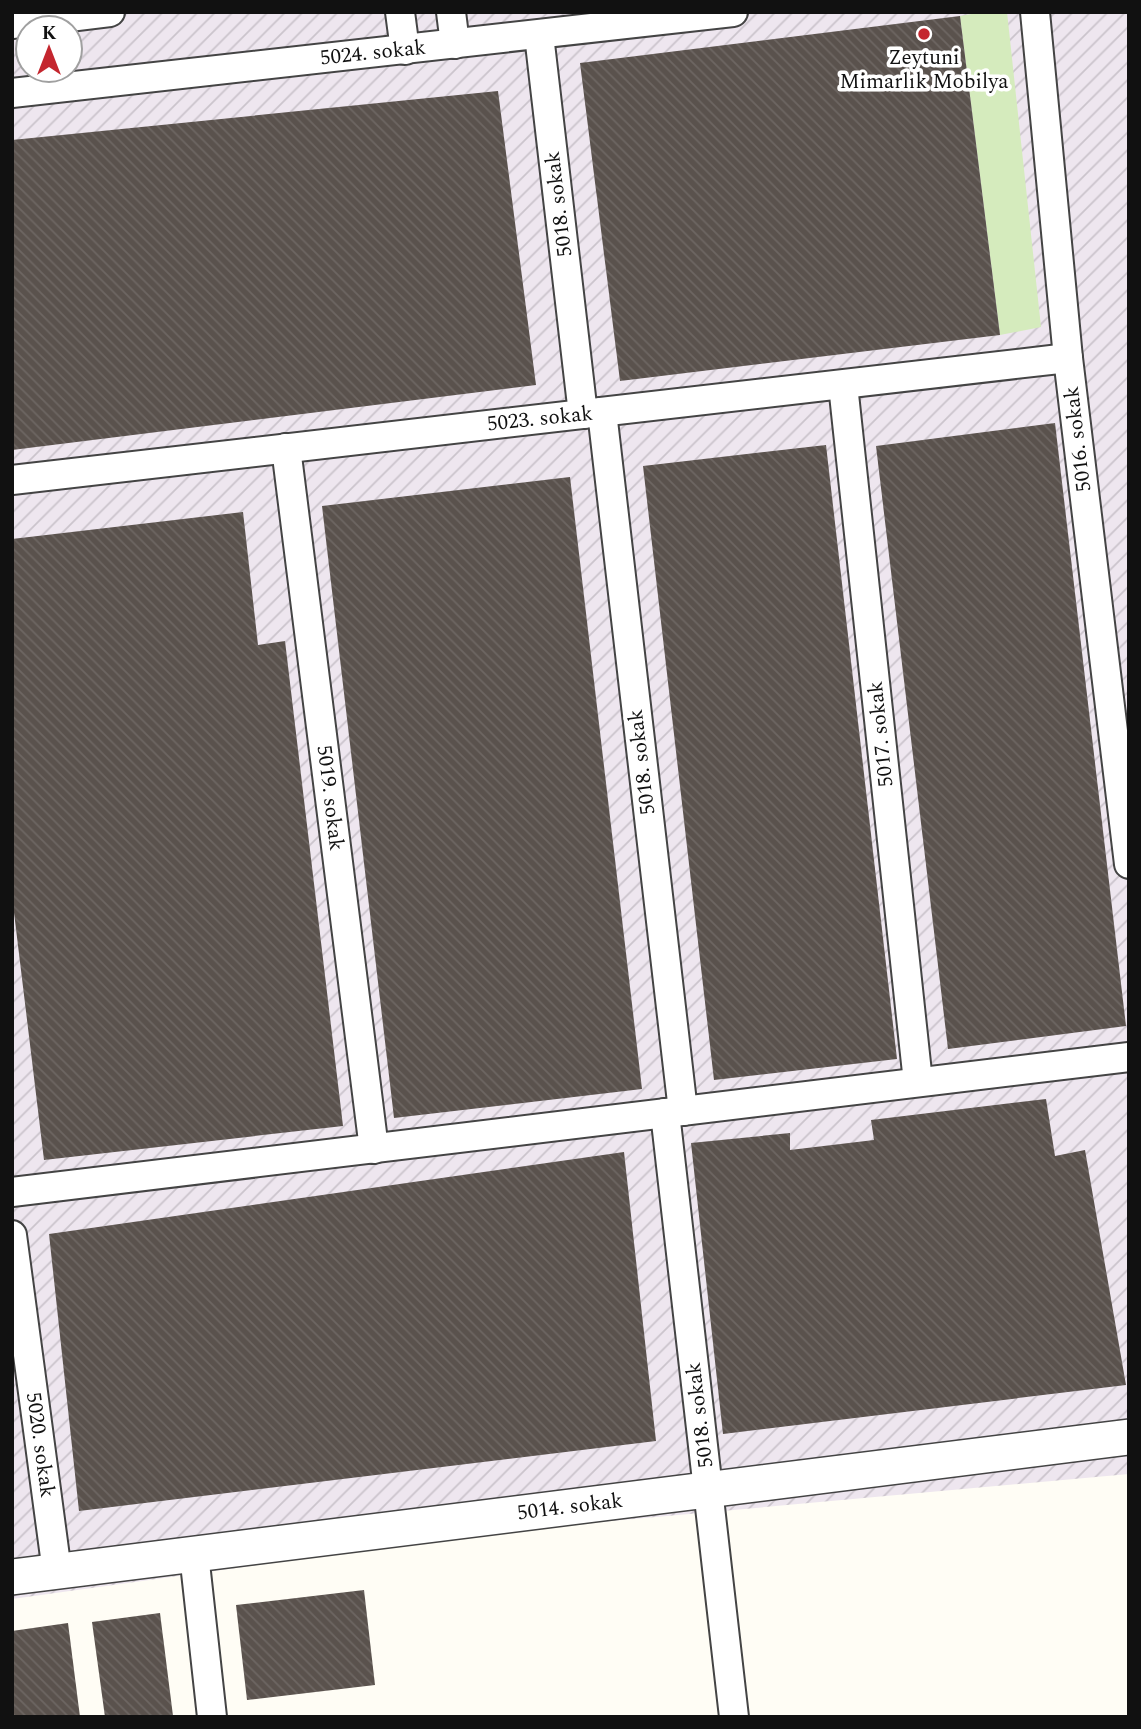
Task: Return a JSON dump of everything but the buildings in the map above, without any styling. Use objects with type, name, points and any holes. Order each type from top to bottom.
[{"type":"street","points":[[12,24],[110,12]]},
{"type":"street","points":[[400,12],[405,50]]},
{"type":"street","points":[[451,12],[455,44]]},
{"type":"street","name":"5024. sokak","points":[[12,93],[733,12]]},
{"type":"street","name":"5016. sokak","points":[[1035,12],[1068,358],[1129,864]]},
{"type":"street","name":"5018. sokak","points":[[539,35],[592,413],[674,1112],[709,1490],[734,1717]]},
{"type":"street","name":"5023. sokak","points":[[12,480],[1068,358]]},
{"type":"street","name":"5017. sokak","points":[[843,385],[918,1082]]},
{"type":"street","name":"5019. sokak","points":[[286,448],[374,1149]]},
{"type":"street","points":[[12,1192],[1129,1057]]},
{"type":"street","name":"5020. sokak","points":[[12,1235],[57,1572]]},
{"type":"street","name":"5014. sokak","points":[[12,1577],[1129,1437]]},
{"type":"street","points":[[194,1554],[212,1717]]},
{"type":"shaded area","points":[[12,12],[1129,12],[1129,1474],[512,1530],[12,1599]]},
{"type":"green space","points":[[1007,12],[1041,327],[1000,335],[960,16]]},
{"type":"place","name":"Zeytuni Mimarlık Mobilya","points":[[924,34]]}]
